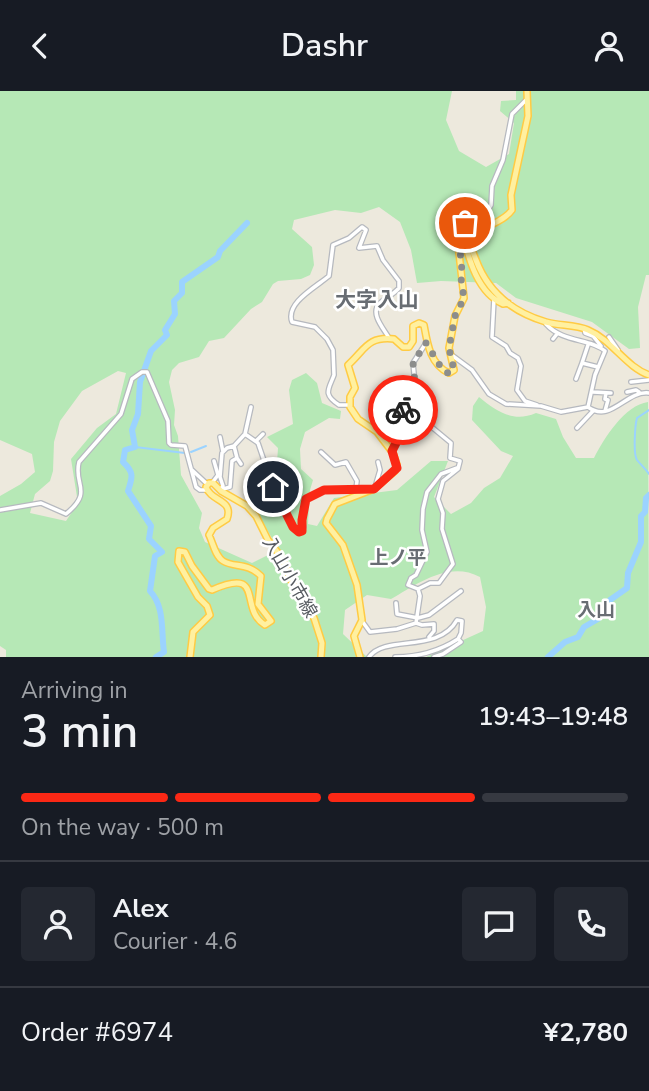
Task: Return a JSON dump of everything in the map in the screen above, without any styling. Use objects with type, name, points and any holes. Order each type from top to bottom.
[{"type":"main road","points":[[527,91],[528,116],[511,195],[512,212],[480,230],[471,242],[486,282],[493,292],[508,303],[545,322],[584,328],[618,350],[636,369],[649,377]]},
{"type":"main road","points":[[360,657],[354,636],[362,620],[357,585],[344,545],[326,523],[335,504],[374,489],[397,468],[392,451],[372,427],[358,419],[349,404],[355,388],[348,365],[367,343],[389,338],[398,341],[403,347],[409,347],[413,341],[413,326],[419,323],[425,328],[426,343],[444,372],[454,370],[449,348],[455,316],[464,298],[462,261],[456,238],[460,234],[482,286],[494,299],[503,304],[508,303]]},
{"type":"main road","name":"入山小市線","points":[[208,485],[247,506],[256,516],[314,618],[323,643],[321,657]]},
{"type":"main road","name":"入山小市線","points":[[190,657],[193,632],[210,615],[178,562],[179,551],[185,552],[209,589],[229,582],[247,588],[255,615],[265,625],[271,621],[258,604],[261,576],[255,570],[222,560],[216,552],[209,535],[213,528],[227,519],[229,509],[208,485]]},
{"type":"street","points":[[460,234],[465,223],[485,215],[490,208],[491,190],[503,160],[512,114],[528,99]]},
{"type":"street","points":[[349,404],[339,405],[329,395],[327,387],[334,375],[330,343],[316,327],[295,323],[290,318],[295,305],[329,276],[333,245],[349,238],[362,227],[366,230],[359,248],[376,246],[399,281],[397,290],[379,305],[376,311],[389,338]]},
{"type":"street","points":[[494,299],[492,337],[518,358],[521,366],[517,390],[525,401],[561,412],[588,407],[593,411],[605,411],[621,405],[639,392]]},
{"type":"street","points":[[545,322],[557,334],[603,348]]},
{"type":"street","points":[[584,328],[585,333],[593,336],[603,348],[604,354],[588,407]]},
{"type":"street","points":[[553,339],[557,334]]},
{"type":"street","points":[[609,337],[618,350]]},
{"type":"street","points":[[392,451],[399,437],[399,416],[411,403],[416,389],[413,363],[426,343]]},
{"type":"street","points":[[576,379],[588,345]]},
{"type":"street","points":[[449,348],[453,357],[472,370],[489,394],[506,404],[541,406]]},
{"type":"street","points":[[582,363],[598,367]]},
{"type":"street","points":[[0,510],[41,503],[66,514],[73,509],[81,495],[82,482],[78,469],[82,458],[117,419],[124,408],[132,379],[142,372],[150,376],[157,400],[168,421],[169,443],[185,446],[196,488],[208,485],[218,475],[214,461]]},
{"type":"street","points":[[631,382],[649,377]]},
{"type":"street","points":[[627,392],[636,390],[649,393]]},
{"type":"street","points":[[592,392],[609,393],[605,399],[608,400],[605,411]]},
{"type":"street","points":[[411,403],[415,414],[451,443],[449,455],[460,461],[459,467],[443,481],[438,499],[443,513],[442,529],[451,553],[452,567],[439,583],[430,583],[418,589],[408,585],[427,552],[422,530],[424,501],[441,474],[459,467]]},
{"type":"street","points":[[223,451],[234,446],[245,434],[251,407]]},
{"type":"street","points":[[577,428],[593,411]]},
{"type":"street","points":[[245,434],[257,440],[273,487],[296,531],[302,531],[306,499],[324,490],[374,489],[380,470],[378,462]]},
{"type":"street","points":[[257,440],[262,434]]},
{"type":"street","points":[[220,437],[223,451],[220,477],[223,486],[220,490]]},
{"type":"street","points":[[234,446],[241,464]]},
{"type":"street","points":[[321,452],[335,465],[346,462],[357,481],[356,490]]},
{"type":"street","points":[[220,490],[230,487],[232,461],[237,458]]},
{"type":"street","points":[[190,469],[208,485]]},
{"type":"street","points":[[417,620],[420,596],[418,589]]},
{"type":"street","points":[[362,620],[370,632],[397,629],[429,615],[461,591]]},
{"type":"street","points":[[396,603],[397,614],[417,620],[422,625],[434,624],[434,631],[426,640]]},
{"type":"street","points":[[369,657],[374,650],[382,646],[391,647],[426,640],[446,632],[457,620],[463,623],[458,639],[461,642],[434,657]]},
{"type":"street","points":[[395,657],[419,656],[445,647],[458,639]]},
{"type":"green space","points":[[0,91],[452,91],[446,120],[459,151],[486,167],[509,154],[514,123],[500,111],[501,101],[516,100],[516,91],[649,91],[649,275],[646,275],[638,307],[640,348],[629,349],[592,322],[516,298],[496,283],[417,283],[411,250],[400,222],[379,207],[361,213],[335,210],[294,220],[292,229],[312,247],[314,265],[310,275],[273,284],[262,302],[251,309],[224,338],[209,341],[199,357],[179,363],[172,370],[169,382],[175,410],[174,425],[178,436],[181,475],[202,513],[199,528],[205,542],[252,563],[270,554],[273,540],[252,504],[253,491],[260,494],[285,495],[277,463],[278,448],[267,437],[293,424],[289,390],[292,380],[306,373],[317,383],[322,403],[341,411],[340,419],[329,418],[305,432],[300,449],[301,469],[313,480],[308,524],[317,526],[334,498],[397,490],[431,461],[448,461],[434,497],[451,514],[471,503],[484,488],[500,478],[513,456],[501,451],[472,420],[473,406],[479,397],[492,407],[512,416],[536,413],[556,419],[576,458],[594,458],[609,432],[623,416],[639,404],[648,402],[649,657],[426,657],[483,631],[486,607],[480,577],[457,571],[434,576],[391,599],[367,595],[345,610],[343,634],[367,657],[6,657],[6,650],[0,646],[0,496],[35,472],[32,454],[0,440]],"holes":[[[118,371],[126,373],[116,414],[97,428],[71,459],[78,503],[66,521],[30,513],[35,494],[50,481],[54,442],[60,421],[82,391]]]},
{"type":"waterway","points":[[156,657],[164,652],[162,620],[158,604],[150,591],[155,556],[162,552],[149,539],[151,526],[128,491],[132,476],[123,462],[125,450],[135,447],[132,430],[138,414],[140,382],[151,351],[167,335],[165,330],[175,314],[174,301],[182,293],[182,282],[218,257],[220,251],[247,223]]},
{"type":"waterway","points":[[649,410],[637,418],[635,433],[637,460],[649,474]]},
{"type":"waterway","points":[[191,452],[206,446]]},
{"type":"waterway","points":[[135,447],[185,453]]},
{"type":"waterway","points":[[548,657],[565,642],[578,637],[584,627],[598,619],[610,600],[627,588],[628,573],[641,542],[641,516],[645,512],[646,498],[649,495]]},
{"type":"way so far","points":[[403,410],[416,394],[413,363],[426,343],[444,372],[454,370],[449,348],[455,316],[464,298],[462,261],[456,238],[465,223]]},
{"type":"district","name":"大字入山","points":[[377,300]]},
{"type":"district","name":"上ノ平","points":[[398,557]]},
{"type":"district","name":"入山","points":[[596,609]]},
{"type":"route","points":[[273,487],[293,527],[299,532],[304,527],[302,520],[306,499],[316,493],[324,490],[374,489],[396,471],[396,459],[392,451],[399,437],[399,416],[403,410]]}]
